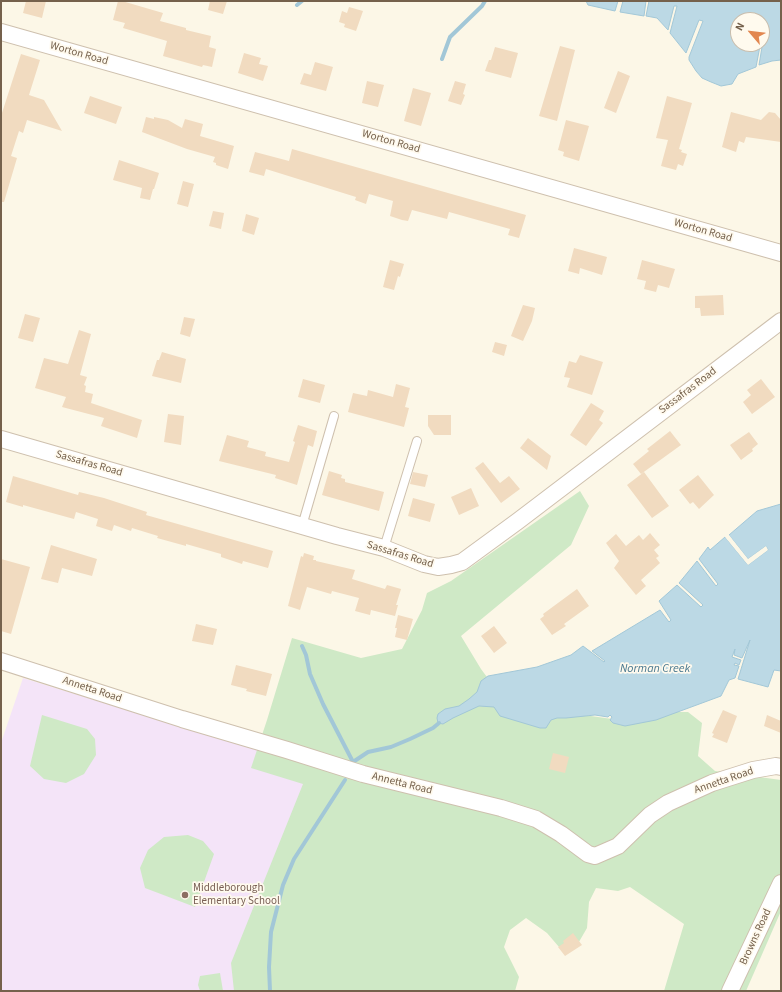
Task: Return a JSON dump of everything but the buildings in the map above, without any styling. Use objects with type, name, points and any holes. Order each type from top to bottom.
[{"type":"street","name":"Worton Road","points":[[1,32],[781,253]]},
{"type":"street","name":"Sassafras Road","points":[[1,439],[302,526],[384,548],[424,564],[438,567],[462,562],[781,321]]},
{"type":"street","name":"Annetta Road","points":[[1,661],[182,719],[363,774],[536,818],[588,854],[595,856],[618,846],[650,815],[668,803],[712,783],[753,770],[776,766],[781,767]]},
{"type":"street","name":"Browns Road","points":[[730,991],[781,883]]},
{"type":"lane","points":[[302,526],[334,416]]},
{"type":"lane","points":[[384,548],[417,441]]},
{"type":"shaded area","name":"Middleborough Elementary School","points":[[23,678],[338,775],[338,991],[1,991],[1,743]]},
{"type":"green space","points":[[580,491],[589,506],[571,545],[461,636],[481,669],[507,704],[626,721],[658,712],[688,712],[702,723],[698,756],[715,771],[781,780],[781,911],[746,991],[664,991],[684,924],[630,887],[618,891],[596,888],[589,902],[587,928],[576,947],[559,947],[547,933],[526,918],[510,930],[504,947],[519,977],[515,991],[234,991],[231,963],[303,784],[251,768],[292,638],[361,658],[402,649],[422,610],[427,593],[451,581]]},
{"type":"green space","points":[[42,715],[87,729],[95,739],[96,755],[84,774],[66,783],[44,779],[30,766]]},
{"type":"green space","points":[[188,835],[203,841],[214,854],[195,907],[145,888],[140,868],[148,850],[164,837]]},
{"type":"green space","points":[[220,973],[223,991],[200,991],[198,985],[200,976]]},
{"type":"water","points":[[586,1],[618,1],[615,11],[588,5]]},
{"type":"water","points":[[623,1],[646,1],[644,16],[620,12]]},
{"type":"water","points":[[649,1],[781,1],[781,60],[759,65],[761,52],[770,52],[770,12],[730,12],[730,52],[759,52],[756,67],[738,74],[732,84],[721,86],[702,78],[689,60],[703,21],[699,20],[686,53],[670,33],[677,6],[674,6],[668,30],[657,18],[646,16]]},
{"type":"water","name":"Norman Creek","points":[[781,504],[781,671],[774,670],[768,687],[738,679],[750,640],[742,658],[734,655],[735,649],[732,657],[741,660],[739,665],[735,663],[734,665],[739,666],[735,678],[729,680],[721,696],[656,720],[625,726],[613,723],[610,720],[612,717],[610,715],[608,717],[595,715],[557,718],[551,720],[546,728],[540,728],[500,716],[494,707],[479,706],[443,724],[438,723],[438,714],[445,709],[459,706],[469,699],[477,692],[481,681],[488,676],[537,667],[571,655],[583,646],[604,662],[605,661],[592,651],[660,610],[669,622],[671,620],[659,601],[677,585],[701,607],[703,605],[679,583],[697,561],[716,586],[718,584],[699,559],[708,547],[710,550],[725,537],[748,565],[768,550],[766,546],[748,559],[729,535],[757,511]]},
{"type":"pier","points":[[729,535],[748,559],[766,546],[768,550],[748,565],[725,537]],"holes":[[[727,536],[748,561],[765,549],[748,562]]]},
{"type":"waterway","points":[[297,5],[302,1]]},
{"type":"waterway","points":[[442,59],[450,37],[482,6],[485,1]]},
{"type":"waterway","points":[[302,646],[306,655],[310,674],[323,704],[353,762],[368,752],[391,747],[433,728],[439,723]]},
{"type":"waterway","points":[[270,991],[269,967],[271,932],[283,885],[294,859],[345,780]]},
{"type":"place","name":"Middleborough Elementary School","points":[[185,895]]}]
